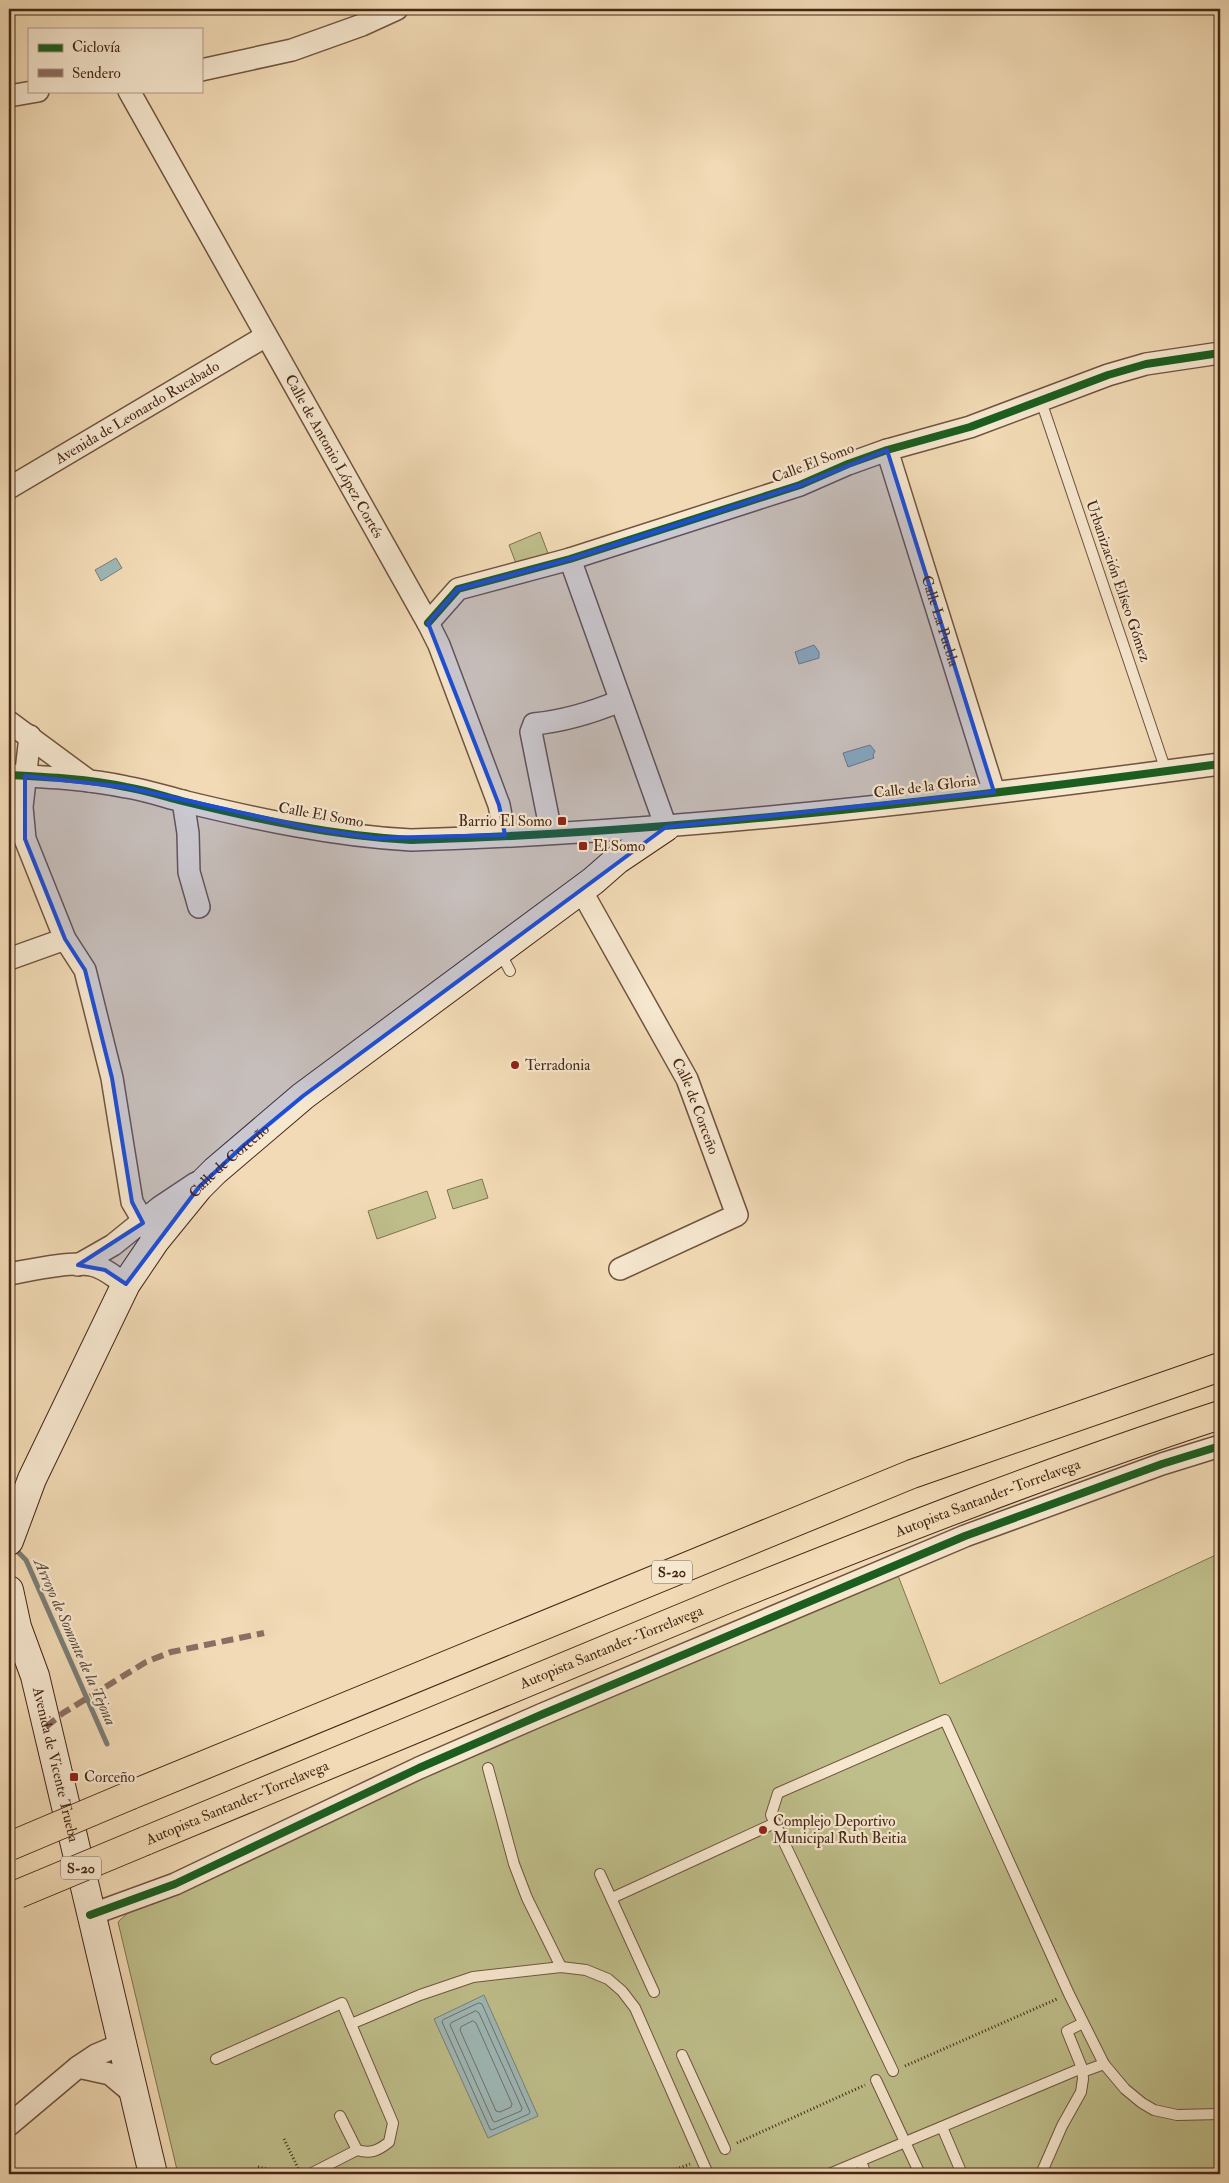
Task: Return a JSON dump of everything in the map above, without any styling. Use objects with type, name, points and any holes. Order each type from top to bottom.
[{"type":"highway","name":"S-20","points":[[9,1846],[912,1474],[1220,1367]]},
{"type":"highway","name":"Autopista Santander-Torrelavega","points":[[13,1896],[642,1634],[928,1519],[1138,1442],[1220,1415]]},
{"type":"main road","name":"Calle de Corceño","points":[[9,1542],[11,1530],[32,1479],[131,1275],[142,1232],[199,1187],[215,1171],[303,1096],[504,961],[581,890],[617,860],[666,827]]},
{"type":"main road","name":"Calle de Corceño","points":[[617,860],[633,829]]},
{"type":"main road","name":"Avenida de Vicente Trueba","points":[[9,1590],[18,1627],[34,1676],[153,2174]]},
{"type":"street","points":[[202,70],[292,50],[362,25],[397,9]]},
{"type":"street","points":[[9,96],[32,92]]},
{"type":"street","name":"Calle de Antonio López Cortés","points":[[130,92],[428,623],[439,645],[499,805],[505,835]]},
{"type":"street","name":"Avenida de Leonardo Rucabado","points":[[9,488],[266,336]]},
{"type":"street","name":"Calle El Somo","points":[[428,623],[458,589],[570,560],[800,485],[886,450],[970,427],[1108,375],[1146,364],[1220,353]]},
{"type":"street","name":"Calle La Puebla","points":[[886,450],[994,792]]},
{"type":"street","points":[[570,560],[666,827]]},
{"type":"street","points":[[551,832],[531,732],[534,724],[557,722],[590,714],[620,701]]},
{"type":"street","points":[[9,722],[90,781]]},
{"type":"street","points":[[30,736],[17,775],[25,838],[65,939],[85,970],[112,1078],[132,1202],[142,1232],[113,1245],[78,1265]]},
{"type":"street","name":"Calle de la Gloria","points":[[633,829],[910,803],[1220,764]]},
{"type":"street","name":"Calle El Somo","points":[[17,775],[90,781],[126,787],[314,829],[377,838],[411,840],[633,829]]},
{"type":"street","points":[[183,801],[188,833],[189,872],[199,908]]},
{"type":"street","name":"Calle de Corceño","points":[[581,890],[687,1079],[737,1215],[620,1269]]},
{"type":"street","points":[[9,959],[65,939]]},
{"type":"street","points":[[9,1274],[78,1265],[92,1265],[105,1270],[131,1275]]},
{"type":"street","points":[[90,1915],[176,1884],[428,1764],[965,1536],[1144,1471],[1220,1446]]},
{"type":"street","points":[[9,2125],[78,2067],[96,2055],[122,2044]]},
{"type":"street","points":[[78,2067],[110,2074],[134,2095]]},
{"type":"lane","name":"Urbanización Elíseo Gómez","points":[[1041,401],[1166,771]]},
{"type":"lane","points":[[893,2071],[771,1815],[778,1793],[945,1720],[1083,2023],[1104,2064],[1125,2088],[1142,2103],[1154,2110],[1177,2115],[1220,2114]]},
{"type":"lane","points":[[488,1768],[514,1864],[527,1898],[561,1967]]},
{"type":"lane","points":[[612,1898],[775,1823]]},
{"type":"lane","points":[[600,1874],[654,1992]]},
{"type":"lane","points":[[351,2024],[420,1995],[473,1977],[561,1967],[586,1970],[608,1980],[626,1996],[635,2008],[708,2174]]},
{"type":"lane","points":[[216,2059],[342,2003],[393,2123],[389,2142],[382,2148],[375,2152],[357,2150],[310,2174]]},
{"type":"lane","points":[[1041,2174],[1062,2126],[1082,2092],[1082,2070],[1067,2031],[1083,2023]]},
{"type":"lane","points":[[682,2055],[725,2149]]},
{"type":"lane","points":[[829,2174],[1082,2070],[1104,2064]]},
{"type":"lane","points":[[876,2080],[920,2174]]},
{"type":"lane","points":[[340,2116],[357,2150]]},
{"type":"lane","points":[[942,2127],[962,2174]]},
{"type":"lane","points":[[861,2162],[866,2174]]},
{"type":"path","points":[[284,2139],[302,2174]]},
{"type":"path","points":[[258,2167],[289,2174]]},
{"type":"highlighted area","points":[[887,450],[994,792],[666,827],[303,1096],[244,1145],[199,1187],[126,1284],[105,1270],[78,1265],[143,1223],[132,1202],[112,1078],[85,970],[65,939],[25,839],[25,776],[126,787],[314,829],[377,838],[505,835],[499,805],[428,623],[458,589],[570,559],[800,485]]},
{"type":"green space","points":[[540,532],[549,556],[517,566],[509,545]]},
{"type":"green space","points":[[482,1179],[488,1198],[453,1209],[447,1190]]},
{"type":"green space","points":[[427,1191],[436,1218],[377,1239],[368,1211]]},
{"type":"green space","name":"Complejo Deportivo Municipal Ruth Beitia","points":[[1220,1553],[1220,2174],[178,2174],[118,1922],[131,1910],[431,1772],[897,1573],[940,1684]]},
{"type":"water","points":[[116,558],[122,568],[101,581],[95,570]]},
{"type":"water","points":[[814,645],[819,652],[819,658],[799,664],[795,652]]},
{"type":"water","points":[[870,745],[875,751],[874,758],[848,767],[843,753]]},
{"type":"water","points":[[484,1995],[538,2116],[488,2138],[434,2019]]},
{"type":"waterway","name":"Arroyo de Somonte de la Tejona","points":[[17,1551],[26,1560],[107,1744]]},
{"type":"marked path","points":[[46,1727],[63,1713],[146,1662],[171,1652],[264,1633]]},
{"type":"cycle path","points":[[428,623],[458,589],[570,559],[800,485],[848,464],[887,450],[970,427],[1108,375],[1146,364],[1220,353]]},
{"type":"cycle path","points":[[9,775],[112,784],[295,826],[353,835],[411,840],[513,836],[715,822],[917,802],[1220,764]]},
{"type":"cycle path","points":[[90,1915],[175,1884],[419,1768],[965,1536],[1162,1464],[1220,1446]]},
{"type":"place","name":"Barrio El Somo","points":[[562,821]]},
{"type":"place","name":"El Somo","points":[[583,846]]},
{"type":"place","name":"Terradonia","points":[[515,1065]]},
{"type":"place","name":"Corceño","points":[[74,1777]]},
{"type":"place","name":"Complejo Deportivo Municipal Ruth Beitia","points":[[763,1830]]}]
